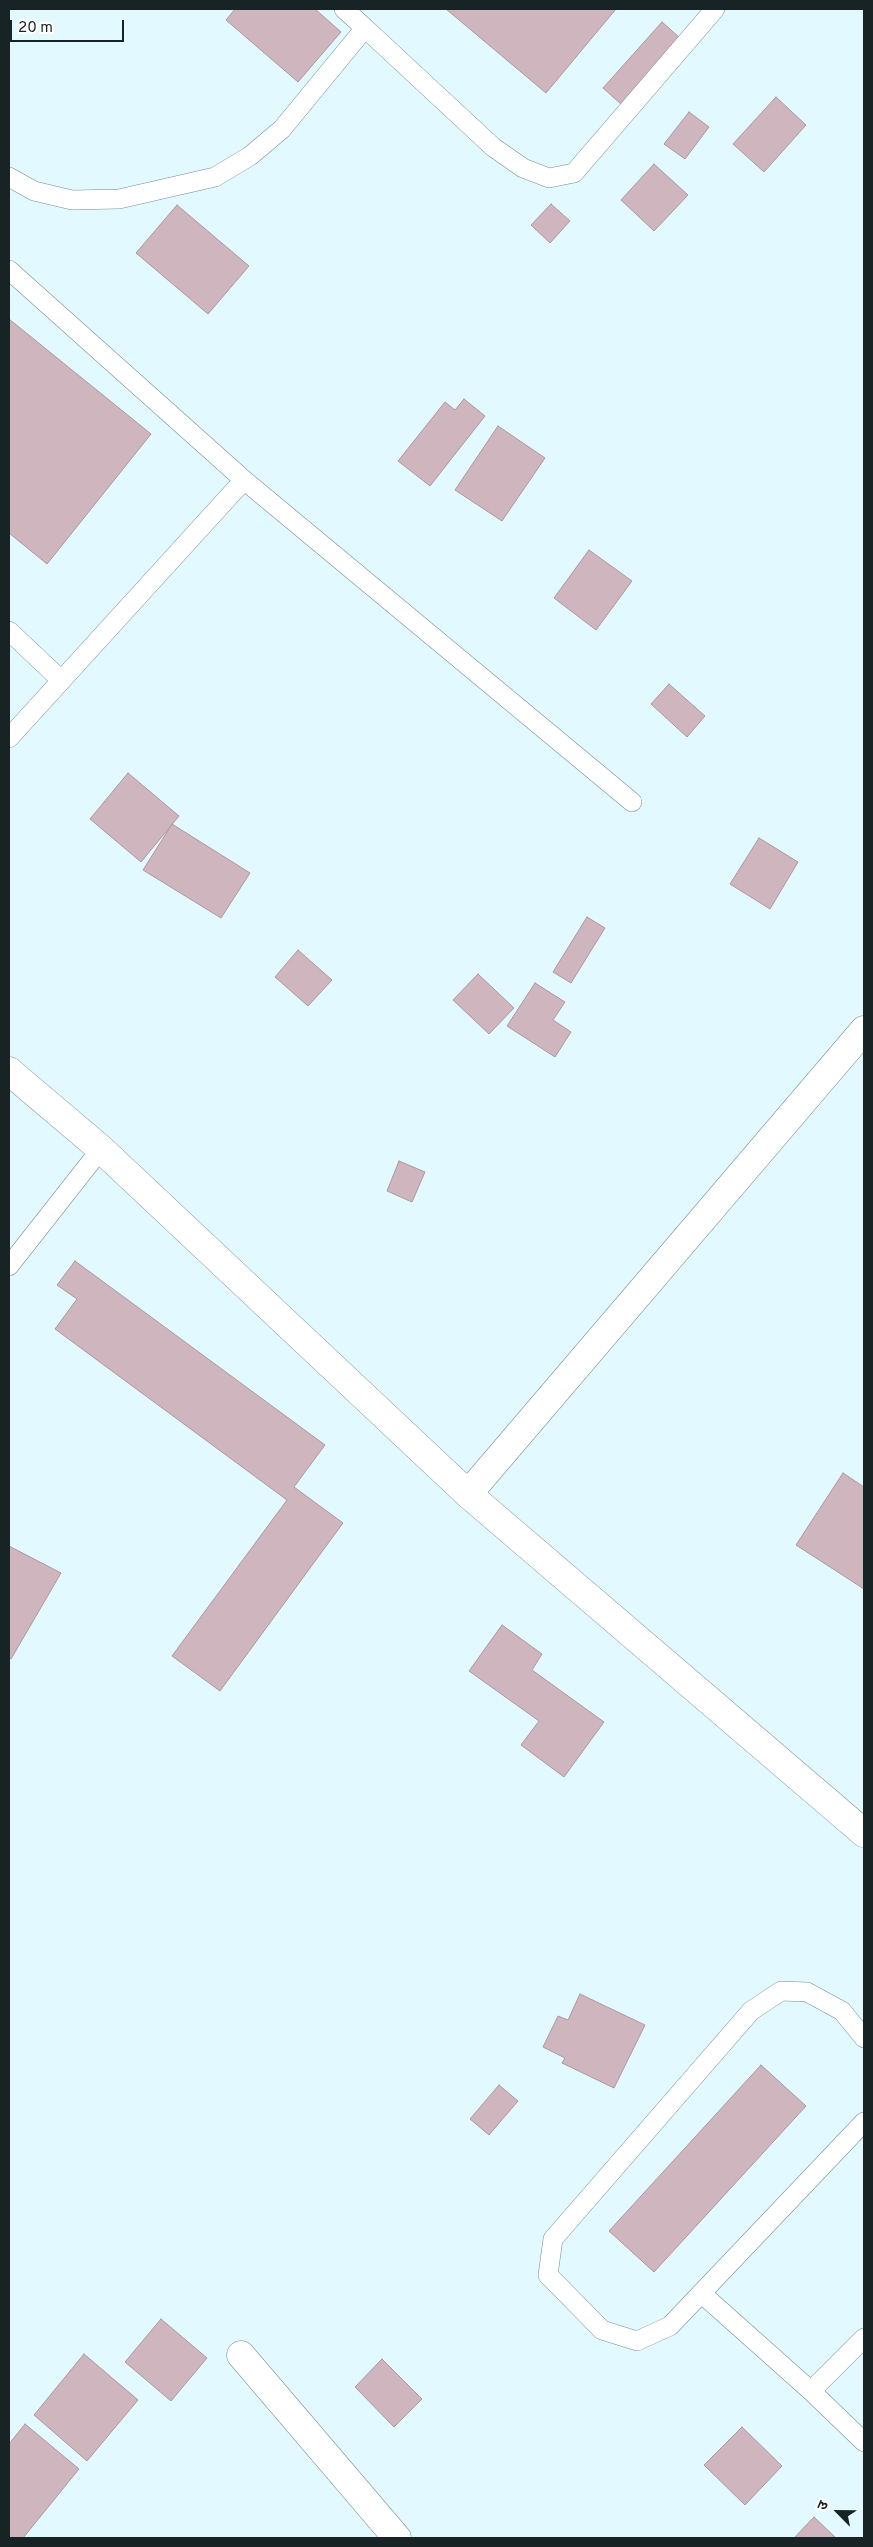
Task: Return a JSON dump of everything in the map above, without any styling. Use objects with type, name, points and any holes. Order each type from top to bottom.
[{"type":"street","points":[[468,1494],[864,1030]]},
{"type":"street","points":[[9,1071],[101,1149],[468,1494],[864,1833]]},
{"type":"street","points":[[241,2355],[396,2538]]},
{"type":"lane","points":[[344,9],[492,147],[523,168],[549,178],[574,172],[715,9]]},
{"type":"lane","points":[[9,176],[34,192],[72,200],[119,199],[215,177],[250,156],[282,130],[365,28]]},
{"type":"lane","points":[[9,270],[244,480],[632,802]]},
{"type":"lane","points":[[9,738],[244,480]]},
{"type":"lane","points":[[9,631],[61,680]]},
{"type":"lane","points":[[9,1266],[101,1149]]},
{"type":"lane","points":[[860,2135],[670,2326],[637,2341],[602,2330],[548,2275],[553,2238],[750,2011],[781,1991],[807,1992],[842,2011],[864,2038]]},
{"type":"lane","points":[[702,2293],[811,2391],[864,2442]]},
{"type":"lane","points":[[811,2391],[864,2338]]},
{"type":"building","points":[[235,9],[315,9],[341,32],[298,82],[226,20]]},
{"type":"building","points":[[446,9],[616,9],[546,93]]},
{"type":"building","points":[[662,22],[680,38],[622,105],[603,88]]},
{"type":"building","points":[[776,97],[806,125],[764,172],[733,144]]},
{"type":"building","points":[[689,112],[709,127],[685,159],[664,144]]},
{"type":"building","points":[[654,164],[688,195],[654,231],[621,200]]},
{"type":"building","points":[[551,204],[570,221],[550,243],[531,225]]},
{"type":"building","points":[[177,205],[249,266],[208,314],[136,253]]},
{"type":"building","points":[[9,319],[151,434],[47,564],[9,533]]},
{"type":"building","points":[[464,399],[485,416],[430,486],[398,461],[445,402],[455,410]]},
{"type":"building","points":[[498,426],[545,458],[502,521],[455,490]]},
{"type":"building","points":[[589,550],[632,581],[596,630],[554,598]]},
{"type":"building","points":[[669,684],[705,716],[687,737],[651,704]]},
{"type":"building","points":[[128,773],[179,816],[141,862],[90,819]]},
{"type":"building","points":[[172,824],[250,873],[221,918],[143,870]]},
{"type":"building","points":[[759,838],[798,862],[770,909],[730,884]]},
{"type":"building","points":[[587,917],[605,928],[571,983],[553,972]]},
{"type":"building","points":[[298,950],[332,980],[308,1006],[275,977]]},
{"type":"building","points":[[478,974],[514,1008],[489,1034],[453,1000]]},
{"type":"building","points":[[535,983],[565,1002],[553,1020],[571,1032],[555,1057],[507,1026]]},
{"type":"building","points":[[399,1161],[425,1172],[412,1202],[387,1191]]},
{"type":"building","points":[[75,1261],[325,1445],[294,1487],[343,1523],[220,1691],[172,1656],[287,1500],[55,1329],[77,1299],[57,1285]]},
{"type":"building","points":[[843,1473],[864,1487],[864,1589],[796,1545]]},
{"type":"building","points":[[9,1546],[61,1573],[11,1659],[9,1657]]},
{"type":"building","points":[[502,1625],[542,1654],[532,1670],[604,1722],[564,1777],[521,1745],[539,1721],[469,1671]]},
{"type":"building","points":[[580,1994],[645,2025],[614,2088],[562,2063],[565,2058],[543,2047],[558,2016],[568,2020]]},
{"type":"building","points":[[761,2065],[806,2106],[654,2272],[609,2231]]},
{"type":"building","points":[[499,2085],[518,2101],[489,2135],[470,2119]]},
{"type":"building","points":[[161,2319],[207,2358],[171,2401],[125,2362]]},
{"type":"building","points":[[84,2354],[138,2400],[87,2461],[34,2415]]},
{"type":"building","points":[[382,2359],[422,2399],[394,2427],[355,2387]]},
{"type":"building","points":[[25,2424],[79,2469],[23,2538],[9,2538],[9,2444]]},
{"type":"building","points":[[742,2427],[782,2466],[745,2505],[704,2465]]},
{"type":"building","points":[[814,2517],[836,2538],[794,2538]]}]
